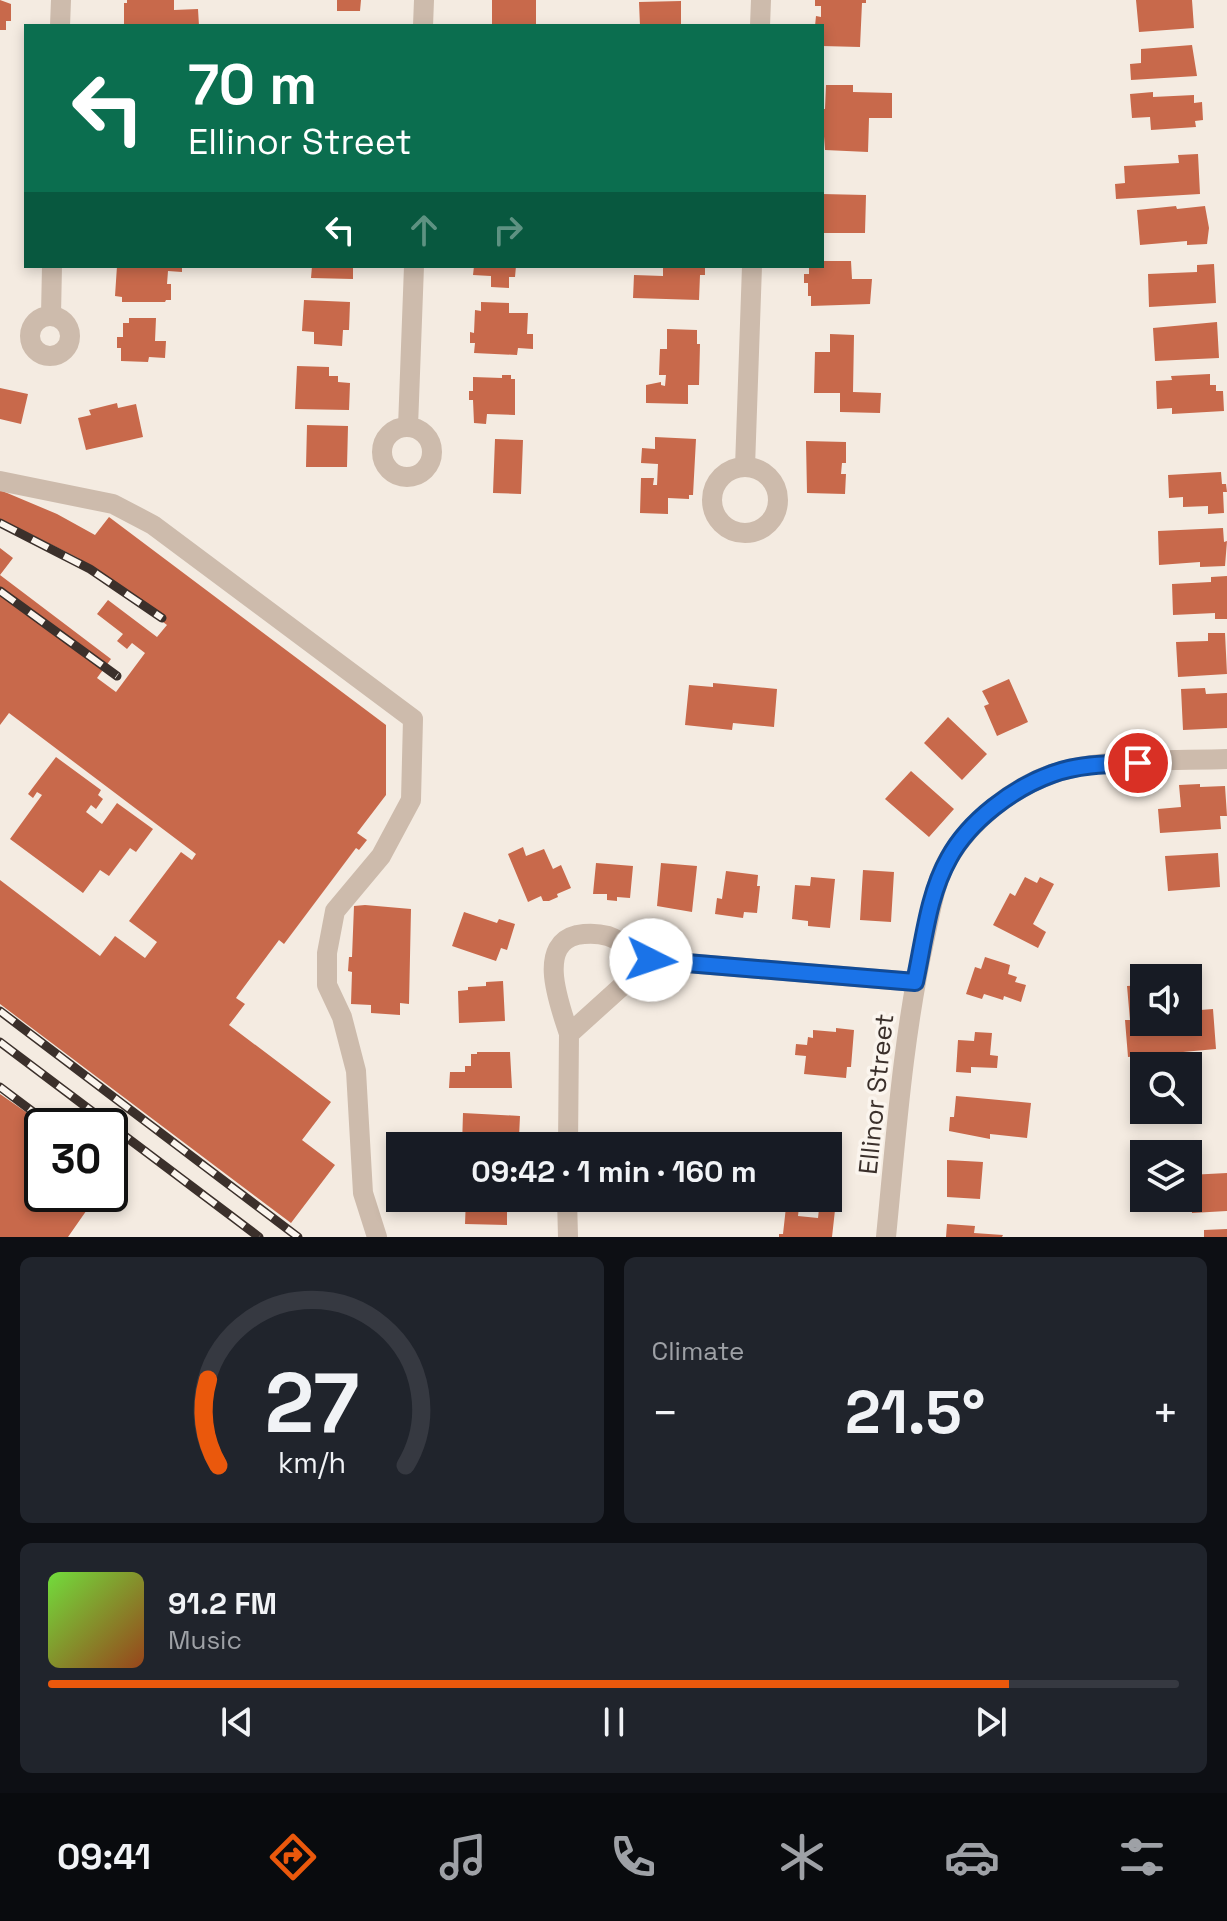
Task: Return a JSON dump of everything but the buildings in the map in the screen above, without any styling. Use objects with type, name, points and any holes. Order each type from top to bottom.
[{"type":"street","points":[[60,24],[61,0]]},
{"type":"street","points":[[423,24],[424,0]]},
{"type":"street","points":[[760,24],[761,0]]},
{"type":"street","points":[[51,315],[52,268]]},
{"type":"street","points":[[408,427],[414,268]]},
{"type":"street","points":[[745,467],[752,268]]},
{"type":"street","points":[[0,481],[113,504],[153,525],[413,719],[411,800],[381,856],[335,911],[327,953],[327,985],[342,1017],[356,1071],[363,1193],[377,1237]]},
{"type":"street","name":"Ellinor Street","points":[[886,1237],[915,982],[935,891],[949,856],[973,827],[1005,798],[1052,774],[1103,764],[1227,759]]},
{"type":"street","points":[[568,1132],[569,1034],[555,989],[553,969],[558,950],[569,937],[589,933],[609,937],[651,960],[915,982]]},
{"type":"street","points":[[569,1034],[651,960]]},
{"type":"street","points":[[567,1212],[568,1237]]},
{"type":"railway","points":[[0,523],[90,569],[162,618]]},
{"type":"railway","points":[[0,591],[117,676]]},
{"type":"railway","points":[[0,1011],[298,1237]]},
{"type":"railway","points":[[0,1042],[259,1237]]},
{"type":"railway","points":[[0,1087],[28,1108]]},
{"type":"route","points":[[651,960],[915,982],[935,891],[949,856],[973,827],[1005,798],[1052,774],[1103,764],[1138,763]]}]
